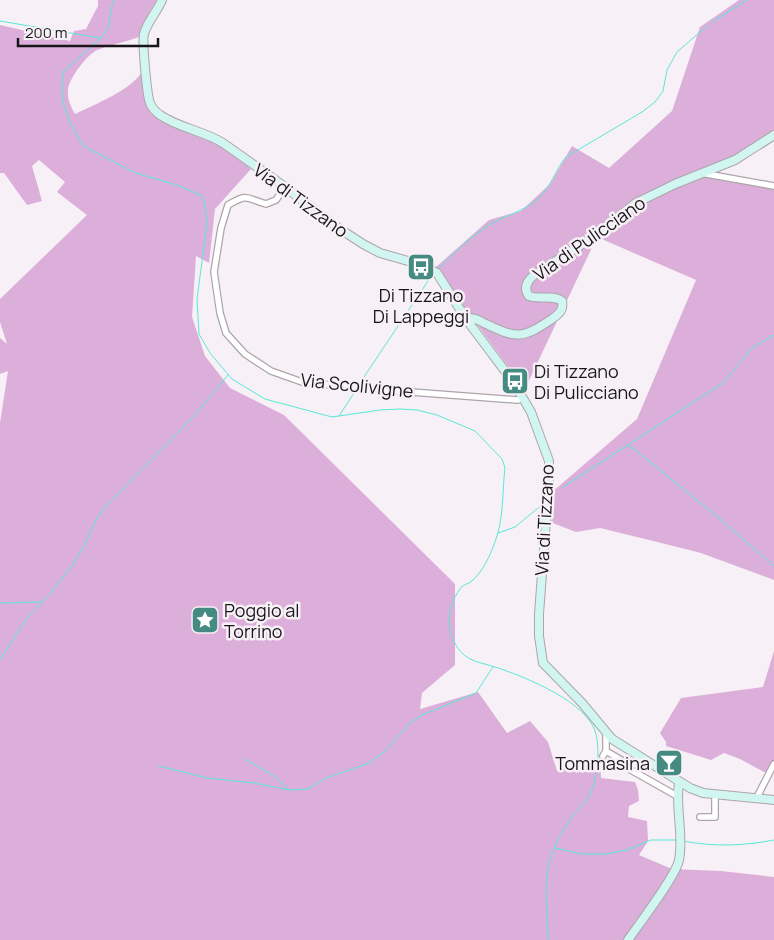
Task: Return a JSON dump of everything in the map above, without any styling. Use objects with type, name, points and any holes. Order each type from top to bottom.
[{"type":"main road","name":"Via di Tizzano","points":[[162,0],[144,34],[148,91],[150,103],[154,110],[170,120],[215,138],[281,184],[337,228],[380,254],[422,265],[435,272],[466,319],[503,367],[531,412],[549,461],[539,614],[540,656],[543,663],[582,703],[606,733],[620,745],[679,783],[703,793],[774,800]]},
{"type":"main road","name":"Via di Pulicciano","points":[[466,319],[474,318],[511,334],[521,335],[532,332],[562,311],[563,305],[559,298],[535,298],[529,296],[526,288],[530,278],[593,237],[636,203],[663,189],[740,157],[774,135]]},
{"type":"main road","points":[[628,940],[674,873],[679,860],[677,796],[679,783]]},
{"type":"street","points":[[701,173],[774,186]]},
{"type":"street","name":"Via Scolivigne","points":[[281,184],[280,194],[276,200],[266,204],[250,196],[238,199],[228,205],[222,228],[214,272],[220,313],[226,333],[245,354],[271,371],[302,382],[462,397],[518,400],[522,398]]},
{"type":"street","points":[[606,733],[605,753],[628,764],[632,770],[677,796]]},
{"type":"street","points":[[758,797],[774,764]]},
{"type":"street","points":[[700,818],[715,817],[715,794]]},
{"type":"shaded area","points":[[98,0],[157,0],[149,13],[139,37],[97,50],[79,68],[71,80],[68,91],[69,100],[75,114],[122,90],[131,84],[142,71],[142,85],[148,107],[221,146],[251,169],[215,209],[209,263],[196,256],[192,317],[205,356],[230,388],[284,415],[455,584],[455,665],[422,693],[420,709],[478,692],[507,733],[530,721],[548,742],[557,771],[600,759],[601,778],[635,782],[639,801],[629,806],[628,817],[647,821],[648,841],[639,855],[672,869],[721,871],[774,877],[774,940],[0,940],[0,423],[8,371],[0,374],[0,338],[7,344],[0,322],[0,299],[87,215],[57,192],[65,182],[39,160],[32,166],[42,201],[27,205],[4,173],[0,173],[0,25],[70,41],[74,31],[86,29],[98,6]]},
{"type":"shaded area","points":[[739,0],[774,0],[774,141],[762,149],[703,176],[774,189],[774,580],[701,553],[600,528],[576,532],[550,522],[551,493],[637,419],[696,280],[597,237],[525,389],[435,268],[489,220],[521,211],[550,184],[572,146],[609,168],[672,111],[700,27]]},
{"type":"shaded area","points":[[774,651],[774,771],[764,772],[724,753],[711,760],[666,746],[666,742],[660,733],[681,698],[763,687]]},
{"type":"waterway","points":[[113,0],[108,28],[101,38],[63,72],[64,106],[68,118],[83,146],[136,173],[180,186],[202,196],[205,204],[207,224],[197,299],[199,334],[210,353],[232,379],[265,399],[332,417],[400,409],[417,410],[437,415],[475,431],[502,459],[505,468],[498,533],[483,568],[455,596],[449,621],[452,637],[456,645],[468,658],[522,677],[553,692],[581,711],[591,722],[596,734],[598,764],[593,787],[588,797],[567,823],[549,864],[546,886],[548,940]]},
{"type":"waterway","points":[[712,22],[747,0]]},
{"type":"waterway","points":[[0,21],[100,38]]},
{"type":"waterway","points":[[438,269],[463,245],[484,229],[527,207],[538,199],[566,157],[642,112],[655,102],[663,91],[667,70],[677,52],[708,25]]},
{"type":"waterway","points":[[358,386],[432,275]]},
{"type":"waterway","points":[[563,487],[723,383],[752,348],[774,335]]},
{"type":"waterway","points":[[0,660],[26,619],[49,595],[73,564],[97,518],[107,505],[194,416],[228,375]]},
{"type":"waterway","points":[[339,416],[356,390]]},
{"type":"waterway","points":[[628,446],[719,518],[774,566]]},
{"type":"waterway","points":[[498,533],[515,527],[543,504]]},
{"type":"waterway","points":[[0,603],[41,602]]},
{"type":"waterway","points":[[159,766],[207,778],[254,783],[289,790],[308,789],[326,778],[369,763],[384,752],[409,724],[422,715],[476,693],[493,667]]},
{"type":"waterway","points":[[245,759],[274,776],[288,789]]},
{"type":"waterway","points":[[555,848],[582,854],[606,854],[627,850],[651,840],[677,840]]},
{"type":"waterway","points":[[683,841],[728,845],[774,840]]},
{"type":"place","name":"Di Tizzano Di Lappeggi","points":[[421,267]]},
{"type":"place","name":"Di Tizzano Di Pulicciano","points":[[515,381]]},
{"type":"place","name":"Poggio al Torrino","points":[[205,620]]},
{"type":"place","name":"Tommasina","points":[[669,763]]}]
